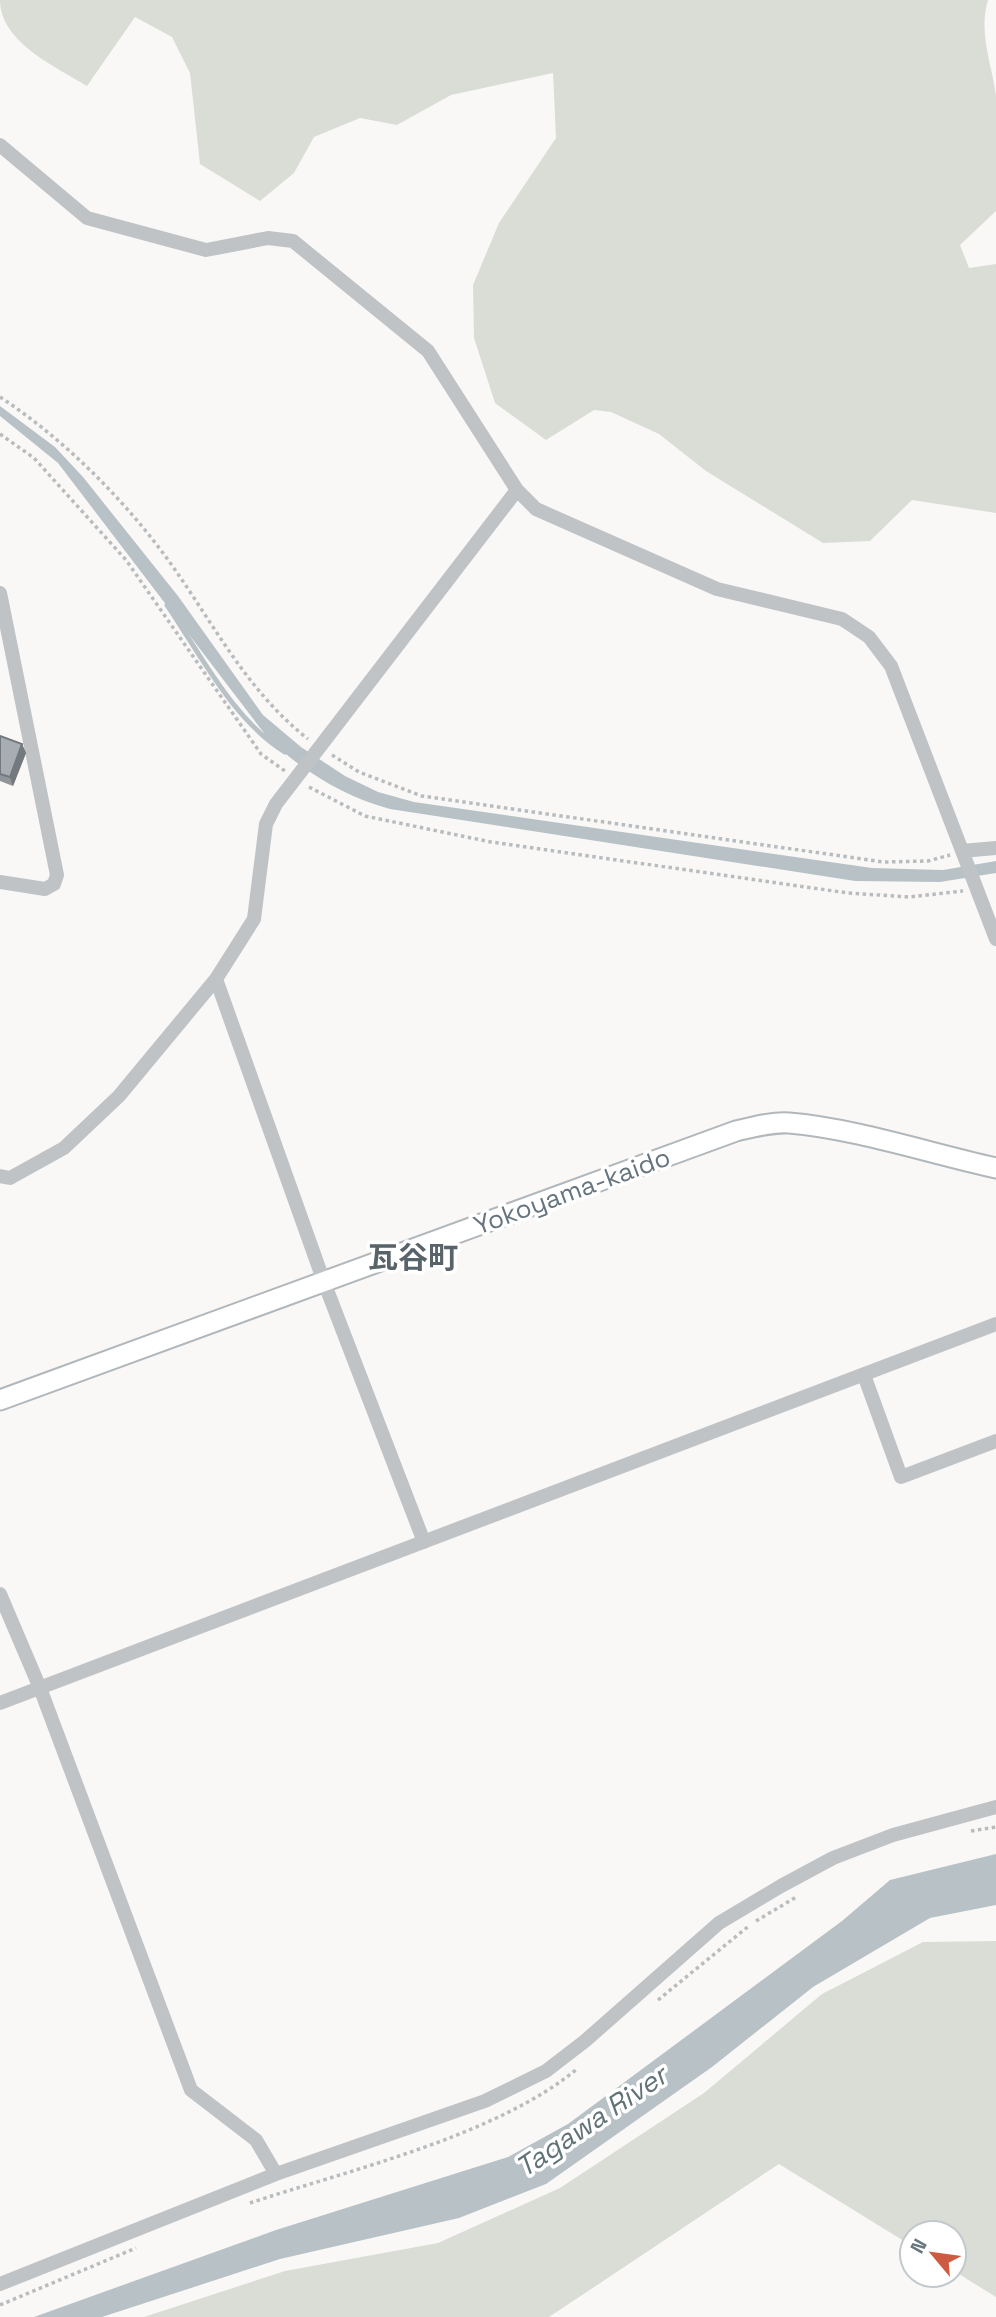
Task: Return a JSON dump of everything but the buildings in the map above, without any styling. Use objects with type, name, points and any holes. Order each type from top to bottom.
[{"type":"street","points":[[0,145],[88,218],[206,250],[268,238],[293,241],[428,351],[517,490],[536,509],[717,589],[842,619],[869,637],[891,666],[996,939]]},
{"type":"street","points":[[0,1176],[10,1178],[64,1148],[119,1096],[216,979],[254,919],[266,824],[319,748],[517,490]]},
{"type":"street","points":[[0,593],[57,874],[54,884],[45,889],[0,882]]},
{"type":"street","points":[[962,851],[996,848]]},
{"type":"street","points":[[216,979],[324,1282],[424,1542]]},
{"type":"street","name":"Yokoyama-kaido","points":[[0,1399],[736,1131],[788,1123],[996,1168]]},
{"type":"street","points":[[0,1703],[996,1324]]},
{"type":"street","points":[[864,1374],[901,1477],[996,1441]]},
{"type":"street","points":[[0,1594],[40,1688],[191,2090],[231,2118],[256,2140],[276,2174]]},
{"type":"street","points":[[0,2284],[276,2174],[417,2127],[485,2101],[546,2071],[585,2041],[719,1923],[780,1886],[833,1858],[892,1835],[996,1807]]},
{"type":"path","points":[[0,397],[64,443],[169,562],[253,685],[278,715],[319,748],[359,772],[422,796],[883,862],[928,861],[962,851]]},
{"type":"path","points":[[0,433],[34,458],[126,560],[261,754],[296,779],[365,816],[491,842],[848,893],[909,897],[977,889]]},
{"type":"shaded area","points":[[0,0],[988,0],[984,24],[996,96],[996,211],[960,245],[969,268],[996,264],[996,513],[912,500],[870,541],[823,543],[706,471],[659,434],[611,412],[594,410],[546,440],[495,403],[474,338],[473,285],[499,223],[556,138],[553,73],[451,95],[397,125],[360,118],[314,137],[294,173],[260,201],[200,164],[190,73],[172,37],[135,17],[87,86],[46,62],[19,41],[2,15]]},
{"type":"shaded area","points":[[996,1941],[996,2297],[968,2280],[968,2219],[898,2219],[898,2237],[779,2164],[549,2317],[144,2317],[285,2271],[438,2243],[560,2188],[704,2093],[822,1994],[923,1942]]},
{"type":"water","points":[[0,406],[55,447],[83,477],[178,596],[263,715],[301,747],[345,776],[378,792],[414,802],[872,868],[943,870],[996,861],[996,873],[940,882],[855,881],[390,809],[340,790],[309,771],[267,737],[58,463],[0,416]]},
{"type":"water","name":"Tagawa River","points":[[996,1854],[996,1905],[930,1918],[813,1987],[712,2067],[546,2184],[459,2218],[280,2259],[102,2317],[34,2317],[276,2230],[508,2157],[568,2124],[842,1921],[890,1880]]},
{"type":"waterway","points":[[167,605],[234,705],[266,739],[285,752]]},
{"type":"district","name":"瓦谷町","points":[[413,1258]]}]
